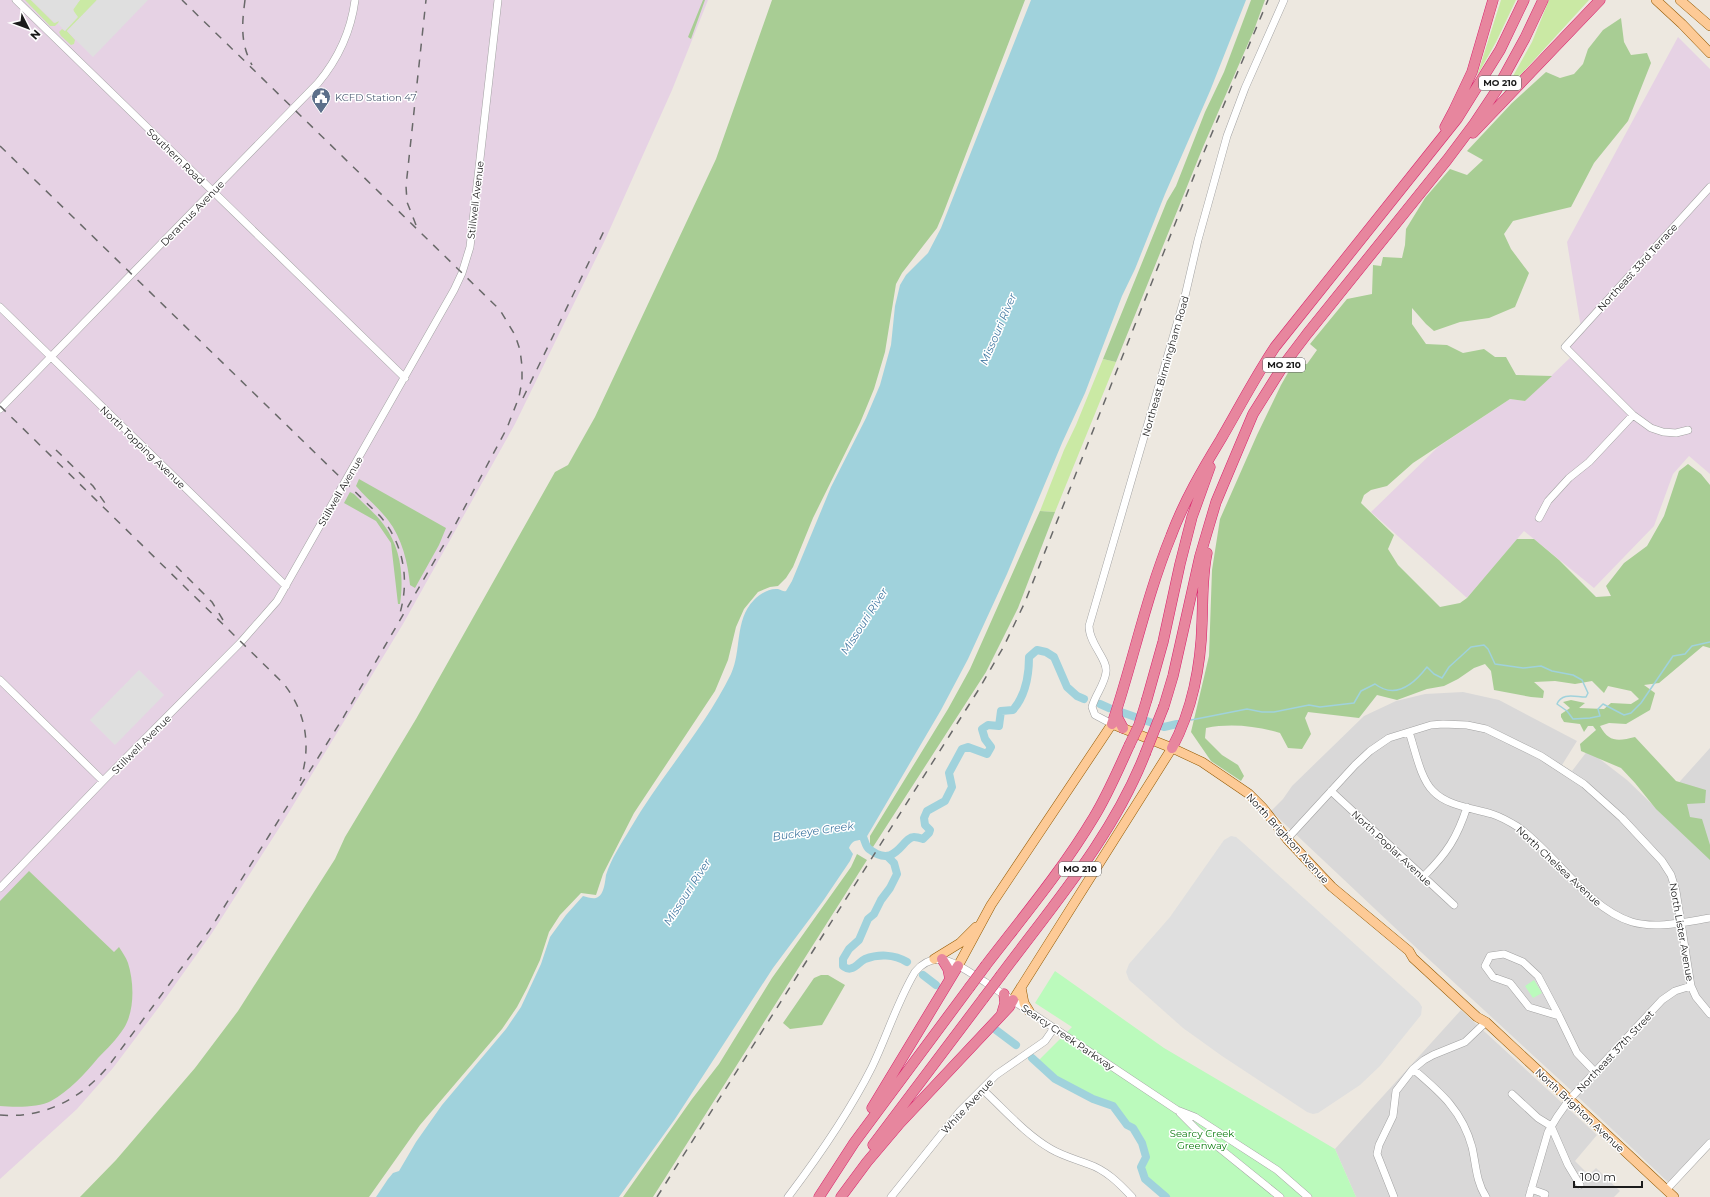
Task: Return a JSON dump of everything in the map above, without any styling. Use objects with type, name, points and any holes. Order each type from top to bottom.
[{"type":"highway","points":[[1431,151],[1454,110],[1472,72],[1493,0]]},
{"type":"highway","name":"MO 210","points":[[819,1197],[854,1143],[1046,886],[1094,817],[1111,787],[1139,725],[1148,699],[1192,518],[1221,439],[1259,371],[1285,334],[1457,120],[1497,57],[1524,0]]},
{"type":"highway","name":"MO 210","points":[[840,1197],[882,1134],[1088,858],[1118,809],[1139,769],[1164,706],[1173,676],[1200,556],[1216,502],[1253,414],[1285,363],[1447,160],[1496,91],[1525,38],[1543,0]]},
{"type":"highway","points":[[1447,160],[1600,0]]},
{"type":"highway","points":[[1112,724],[1170,536],[1191,490],[1221,439]]},
{"type":"highway","points":[[1172,748],[1185,719],[1196,672],[1202,624],[1202,592],[1205,560],[1216,502]]},
{"type":"highway","points":[[1117,709],[1117,717],[1123,728]]},
{"type":"highway","points":[[938,959],[948,969],[950,979]]},
{"type":"highway","points":[[854,1143],[860,1128],[958,966]]},
{"type":"highway","points":[[1002,1013],[1005,1003],[1004,994]]},
{"type":"highway","points":[[840,1197],[900,1123],[1013,1000]]},
{"type":"main road","points":[[1656,0],[1710,53]]},
{"type":"main road","points":[[1680,0],[1710,26]]},
{"type":"main road","name":"North Brighton Avenue","points":[[1112,724],[1172,748],[1202,762],[1249,794],[1263,808],[1287,839],[1336,891],[1409,951],[1413,958],[1477,1017],[1486,1022],[1674,1197]]},
{"type":"main road","points":[[958,966],[984,916],[1112,724]]},
{"type":"main road","points":[[1013,1000],[1172,748]]},
{"type":"main road","points":[[938,959],[960,943],[984,916]]},
{"type":"main road","points":[[1021,987],[1024,1003],[1029,1011]]},
{"type":"street","name":"Southern Road","points":[[16,0],[405,378]]},
{"type":"street","name":"Deramus Avenue","points":[[0,409],[322,79],[345,40],[355,0]]},
{"type":"street","name":"Stillwell Avenue","points":[[0,888],[103,781],[241,642],[268,612],[286,586],[405,378],[454,290],[462,273],[470,247],[498,0]]},
{"type":"street","name":"Northeast Birmingham Road","points":[[1112,724],[1095,715],[1092,706],[1105,677],[1106,668],[1092,641],[1089,626],[1185,296],[1198,240],[1227,136],[1245,88],[1284,0]]},
{"type":"street","name":"Northeast 33rd Terrace","points":[[1633,415],[1565,347],[1710,187]]},
{"type":"street","name":"North Topping Avenue","points":[[0,307],[286,586]]},
{"type":"street","points":[[1539,518],[1548,501],[1569,478],[1590,462],[1633,415],[1651,428],[1663,432],[1676,433],[1688,430]]},
{"type":"street","points":[[0,680],[103,781]]},
{"type":"street","name":"North Lister Avenue","points":[[1287,839],[1370,751],[1389,738],[1431,725],[1443,724],[1479,727],[1498,734],[1571,774],[1584,784],[1622,818],[1662,861],[1674,883],[1691,986],[1696,997],[1710,1014]]},
{"type":"street","name":"North Chelsea Avenue","points":[[1409,732],[1426,781],[1429,786],[1444,799],[1502,818],[1520,828],[1597,902],[1613,914],[1632,922],[1645,925],[1681,923]]},
{"type":"street","name":"North Poplar Avenue","points":[[1331,791],[1454,905]]},
{"type":"street","points":[[1424,876],[1450,847],[1462,824],[1467,807]]},
{"type":"street","points":[[1681,923],[1710,918]]},
{"type":"street","points":[[1559,1016],[1529,1007],[1510,983],[1493,977],[1485,966],[1490,956],[1504,954],[1523,962],[1538,976],[1559,1016],[1577,1053],[1596,1073]]},
{"type":"street","points":[[788,1197],[820,1156],[861,1087],[872,1067],[915,972],[926,961],[938,959],[958,966]]},
{"type":"street","name":"Searcy Creek Parkway","points":[[958,966],[1004,994],[1177,1110],[1195,1118],[1277,1170],[1308,1197]]},
{"type":"street","name":"Northeast 37th Street","points":[[1529,1197],[1551,1126],[1570,1100],[1662,1000],[1675,991],[1691,986]]},
{"type":"street","points":[[1394,1197],[1377,1154],[1379,1145],[1393,1116],[1396,1091],[1413,1069],[1433,1055],[1465,1042],[1486,1022]]},
{"type":"street","name":"White Avenue","points":[[891,1197],[960,1111],[996,1075],[1045,1041],[1054,1028]]},
{"type":"street","points":[[1413,1069],[1450,1102],[1463,1124],[1472,1146],[1479,1181],[1486,1197]]},
{"type":"street","points":[[982,1089],[1036,1139],[1062,1155],[1103,1171],[1116,1181],[1132,1197]]},
{"type":"street","points":[[1512,1094],[1538,1118],[1551,1126],[1568,1165],[1580,1185]]},
{"type":"street","name":"Searcy Creek Parkway","points":[[1177,1110],[1197,1130],[1280,1197]]},
{"type":"street","points":[[1666,1190],[1710,1143]]},
{"type":"street","points":[[1531,1189],[1545,1194],[1544,1197]]},
{"type":"shaded area","points":[[0,0],[708,0],[672,90],[605,240],[515,424],[403,624],[283,822],[212,933],[165,999],[113,1068],[77,1109],[0,1179]]},
{"type":"shaded area","points":[[31,0],[80,0],[73,10],[78,17],[65,31],[58,24],[59,21],[55,23]]},
{"type":"shaded area","points":[[97,0],[148,0],[93,57],[67,31]]},
{"type":"shaded area","points":[[1678,37],[1710,69],[1710,474],[1689,456],[1673,474],[1654,526],[1594,588],[1524,531],[1467,598],[1371,512],[1438,447],[1510,399],[1525,401],[1573,355],[1565,347],[1581,328],[1567,242]]},
{"type":"shaded area","points":[[139,670],[164,695],[115,745],[90,720]]},
{"type":"shaded area","points":[[1463,692],[1499,700],[1577,741],[1562,765],[1572,771],[1588,750],[1627,780],[1656,808],[1710,748],[1710,1139],[1669,1183],[1577,1096],[1658,1009],[1573,1092],[1271,811],[1283,799],[1292,786],[1364,716],[1396,701],[1425,694]]},
{"type":"shaded area","points":[[1231,836],[1236,837],[1243,843],[1419,1002],[1422,1007],[1421,1015],[1380,1066],[1360,1085],[1318,1113],[1313,1114],[1307,1112],[1222,1056],[1183,1028],[1129,980],[1126,972],[1129,964],[1170,917],[1224,840]]},
{"type":"shaded area","points":[[1461,1010],[1597,1135],[1575,1161],[1589,1175],[1596,1168],[1620,1191],[1614,1197],[1356,1197],[1335,1149]]},
{"type":"green space","points":[[25,0],[31,0],[54,23],[58,20],[59,22],[55,26],[50,26]]},
{"type":"green space","points":[[80,0],[97,0],[67,31],[75,40],[74,44],[71,45],[61,36],[59,32],[62,29],[65,31],[74,13],[73,8]]},
{"type":"green space","points":[[703,0],[705,0],[691,39],[688,37]]},
{"type":"green space","points":[[772,0],[1025,0],[937,228],[902,273],[896,284],[885,352],[874,389],[860,423],[813,518],[793,567],[786,578],[778,586],[770,587],[758,592],[744,609],[736,627],[728,660],[715,691],[634,813],[603,874],[596,895],[581,893],[560,915],[549,932],[540,960],[517,1007],[502,1029],[420,1125],[369,1197],[80,1197],[116,1160],[195,1068],[238,1011],[335,859],[345,837],[416,719],[555,472],[568,465],[595,417],[716,159]]},
{"type":"green space","points":[[1251,0],[1265,0],[1254,30],[1203,147],[1116,362],[1103,359],[1167,201],[1176,186],[1205,112],[1224,72]]},
{"type":"green space","points":[[1501,0],[1516,0],[1496,42],[1477,76]]},
{"type":"green space","points":[[1549,0],[1589,0],[1503,94],[1532,42]]},
{"type":"green space","points":[[1621,18],[1624,42],[1631,55],[1647,53],[1651,63],[1628,121],[1594,163],[1571,207],[1513,221],[1504,234],[1511,249],[1529,273],[1515,307],[1489,318],[1460,322],[1434,331],[1412,308],[1412,324],[1426,344],[1447,345],[1463,353],[1484,349],[1495,357],[1506,357],[1516,375],[1552,376],[1525,401],[1510,399],[1413,463],[1387,486],[1371,490],[1364,495],[1361,503],[1394,535],[1388,549],[1398,565],[1440,607],[1460,603],[1467,598],[1517,539],[1534,539],[1559,560],[1596,597],[1611,596],[1606,586],[1624,563],[1647,546],[1664,516],[1679,471],[1688,464],[1701,474],[1710,485],[1710,648],[1703,646],[1659,683],[1644,685],[1655,693],[1650,710],[1626,724],[1609,723],[1600,726],[1603,732],[1611,738],[1619,740],[1635,737],[1676,781],[1706,790],[1705,803],[1687,804],[1690,817],[1702,819],[1710,845],[1710,860],[1656,809],[1621,768],[1581,751],[1580,744],[1596,730],[1593,726],[1588,726],[1584,732],[1580,724],[1564,722],[1561,714],[1570,708],[1563,702],[1571,700],[1585,703],[1579,708],[1604,709],[1611,703],[1631,704],[1639,699],[1631,691],[1608,686],[1604,693],[1592,681],[1575,684],[1555,681],[1534,682],[1544,691],[1543,698],[1531,697],[1494,690],[1491,671],[1485,664],[1474,668],[1458,679],[1444,686],[1427,689],[1397,700],[1377,695],[1359,718],[1308,712],[1305,718],[1311,734],[1302,749],[1288,748],[1280,733],[1262,729],[1243,726],[1215,726],[1206,728],[1205,738],[1222,755],[1238,765],[1244,776],[1241,781],[1211,761],[1191,732],[1209,656],[1212,570],[1220,519],[1281,385],[1293,364],[1307,364],[1317,350],[1310,344],[1347,299],[1372,294],[1373,265],[1381,266],[1383,257],[1402,258],[1406,229],[1425,198],[1450,169],[1467,175],[1483,160],[1467,151],[1512,103],[1546,72],[1560,78],[1574,74],[1583,64],[1588,49],[1603,30]]},
{"type":"green space","points":[[1103,359],[1116,362],[1055,512],[1040,511],[1064,450]]},
{"type":"green space","points":[[359,479],[446,528],[439,545],[415,588],[410,585],[406,560],[401,543],[393,527],[356,486]]},
{"type":"green space","points":[[350,492],[374,513],[390,534],[398,553],[400,563],[402,584],[400,604],[398,604],[391,543],[376,521],[344,503]]},
{"type":"green space","points":[[1040,511],[1055,512],[1018,608],[986,672],[873,847],[870,846],[870,836],[948,709],[970,669]]},
{"type":"green space","points":[[857,854],[867,860],[653,1197],[623,1197],[692,1099],[719,1064],[772,978],[851,867]]},
{"type":"green space","points":[[29,871],[114,952],[119,947],[128,963],[130,971],[132,1005],[128,1021],[112,1044],[82,1076],[64,1092],[51,1101],[40,1105],[12,1107],[0,1106],[0,901]]},
{"type":"green space","name":"Searcy Creek Greenway","points":[[1055,971],[1164,1048],[1335,1149],[1356,1197],[1166,1197],[1145,1179],[1141,1167],[1146,1157],[1142,1143],[1133,1128],[1127,1125],[1113,1106],[1093,1099],[1055,1079],[1037,1062],[1072,1027],[1035,1003]]},
{"type":"green space","points":[[821,975],[828,975],[845,985],[822,1025],[790,1029],[783,1023],[814,978]]},
{"type":"green space","points":[[1534,980],[1542,993],[1533,998],[1525,986]]},
{"type":"water","name":"Missouri River","points":[[1031,0],[1246,0],[1210,91],[1165,194],[1135,269],[1122,296],[1085,393],[1062,443],[1007,574],[968,659],[941,710],[866,838],[853,842],[849,848],[853,854],[850,861],[823,901],[773,968],[675,1119],[619,1197],[376,1197],[393,1173],[399,1171],[416,1142],[442,1105],[506,1029],[521,1007],[541,964],[550,937],[566,915],[583,896],[595,898],[602,893],[606,875],[613,857],[642,810],[708,714],[731,674],[736,656],[741,626],[748,608],[756,598],[768,590],[778,589],[786,591],[792,581],[831,487],[866,418],[880,385],[891,345],[895,306],[900,285],[906,275],[928,253],[941,228]]},
{"type":"waterway","name":"Buckeye Creek","points":[[1191,720],[1247,709],[1262,712],[1274,712],[1309,705],[1320,707],[1354,703],[1361,691],[1375,684],[1383,689],[1390,690],[1404,688],[1416,679],[1427,667],[1434,674],[1442,678],[1449,667],[1471,647],[1484,645],[1488,649],[1495,664],[1523,668],[1541,666],[1552,671],[1573,675],[1582,680],[1588,693],[1586,697],[1565,697],[1559,700],[1557,704],[1567,711],[1573,719],[1600,716],[1598,709],[1603,704],[1624,715],[1631,713],[1641,703],[1673,656],[1685,654],[1692,646],[1710,642]]},
{"type":"waterway","name":"Buckeye Creek","points":[[857,834],[862,835],[869,849],[878,855],[886,856],[897,851],[910,838],[915,837],[923,839],[929,833],[930,830],[925,825],[924,818],[927,811],[945,801],[952,787],[949,773],[962,749],[968,747],[987,754],[991,747],[985,739],[982,729],[988,725],[999,726],[1001,711],[1013,710],[1024,692],[1029,657],[1037,650],[1046,652],[1054,657],[1067,687],[1077,696],[1084,699]]},
{"type":"waterway","name":"Buckeye Creek","points":[[1100,704],[1109,708]]},
{"type":"waterway","name":"Buckeye Creek","points":[[1121,712],[1164,727],[1177,724]]},
{"type":"waterway","points":[[887,856],[894,863],[897,874],[874,914],[868,919],[859,940],[849,949],[843,959],[843,966],[851,969],[865,959],[875,956],[897,957],[907,962]]},
{"type":"waterway","points":[[923,975],[936,985]]},
{"type":"waterway","points":[[996,1030],[1016,1045]]},
{"type":"waterway","points":[[1032,1058],[1055,1079],[1093,1099],[1113,1106],[1127,1125],[1133,1128],[1142,1143],[1146,1157],[1141,1167],[1145,1179],[1166,1197]]},
{"type":"railway","points":[[0,1115],[32,1114],[47,1110],[61,1104],[88,1087],[110,1064],[209,931],[343,718],[453,529],[507,428],[519,397],[522,381],[520,350],[515,335],[500,310],[182,0]]},
{"type":"railway","points":[[245,0],[243,33],[245,49],[252,65]]},
{"type":"railway","points":[[416,225],[407,202],[406,186],[426,0]]},
{"type":"railway","points":[[657,1197],[979,689],[1004,646],[1025,602],[1196,171],[1268,0]]},
{"type":"railway","points":[[0,146],[380,516],[388,526],[394,538],[399,549],[402,562],[404,587],[400,613]]},
{"type":"railway","points":[[523,398],[604,231]]},
{"type":"railway","points":[[0,406],[283,683],[297,705],[305,730],[306,755],[300,781]]},
{"type":"railway","points":[[56,450],[93,486],[107,506]]},
{"type":"railway","points":[[176,566],[212,602],[223,620]]},
{"type":"place","name":"KCFD Station 47","points":[[321,114]]}]
